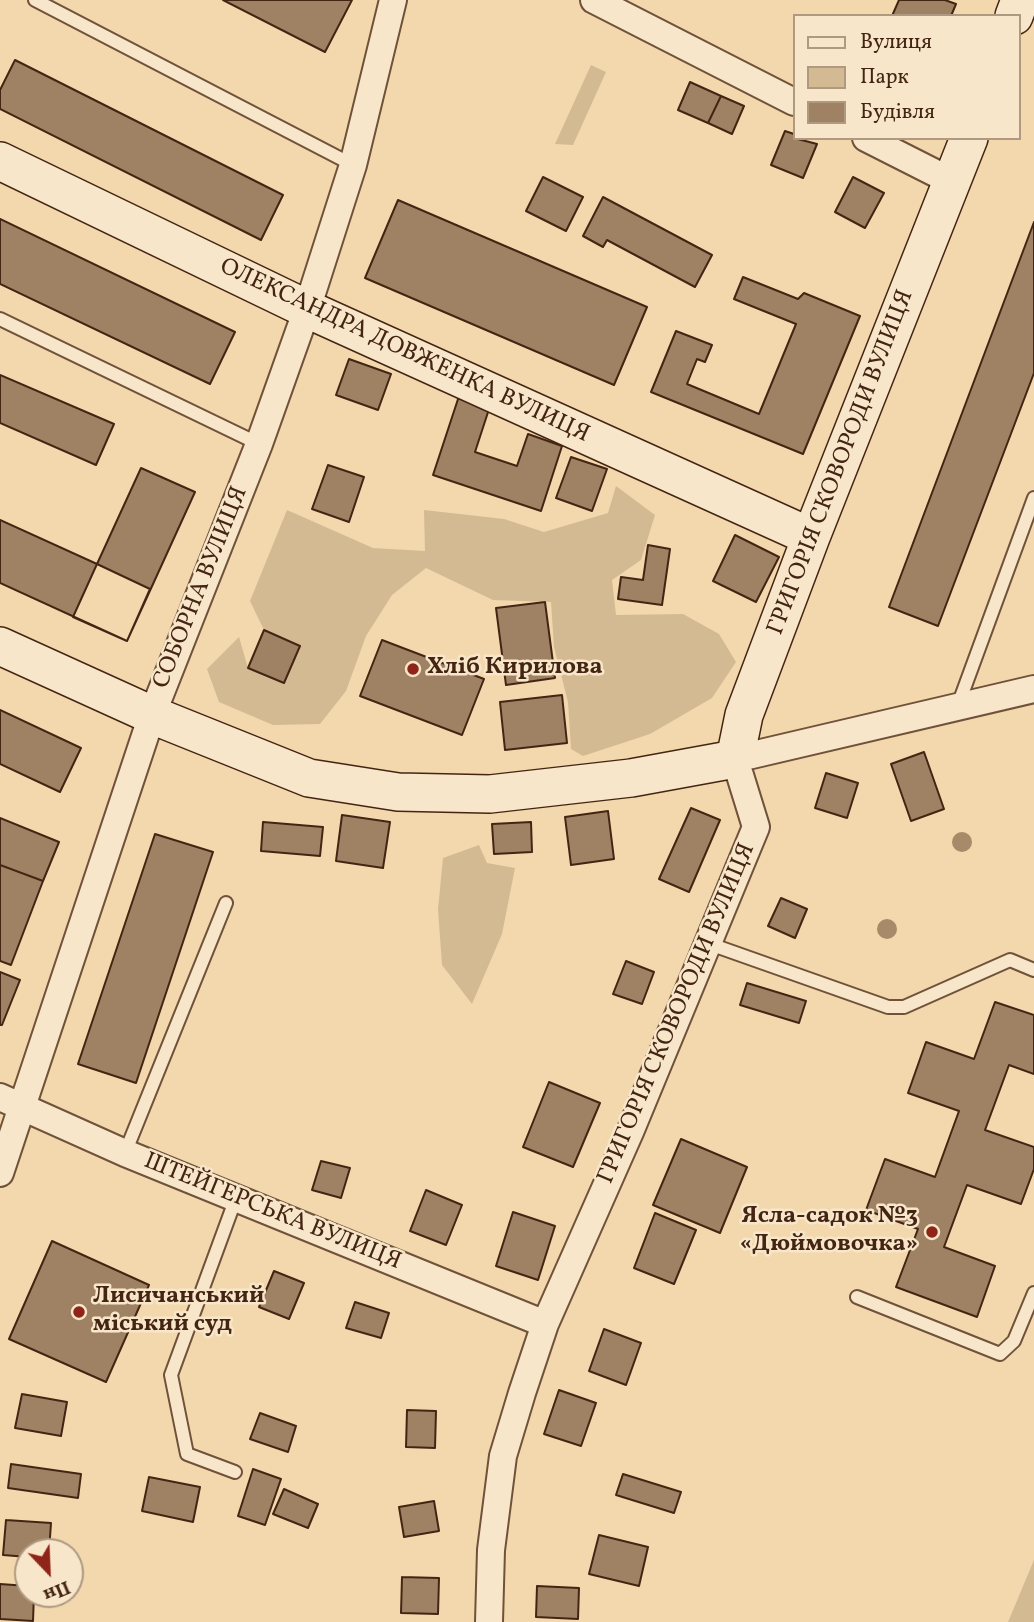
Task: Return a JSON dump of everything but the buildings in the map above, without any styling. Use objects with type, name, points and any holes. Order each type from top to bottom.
[{"type":"street","name":"СОБОРНА ВУЛИЦЯ","points":[[0,1173],[10,1102],[152,715],[258,444],[307,309],[353,165],[393,0]]},
{"type":"street","points":[[594,0],[792,101]]},
{"type":"street","points":[[870,140],[953,182]]},
{"type":"street","name":"ГРИГОРІЯ СКОВОРОДИ ВУЛИЦЯ","points":[[489,1622],[491,1550],[503,1456],[545,1324],[630,1132],[755,827],[735,759],[744,715],[811,537],[968,140]]},
{"type":"street","name":"ОЛЕКСАНДРА ДОВЖЕНКА ВУЛИЦЯ","points":[[0,161],[307,309],[811,537]]},
{"type":"street","points":[[0,646],[152,715],[309,778],[398,792],[490,794],[631,778],[735,759],[1034,689]]},
{"type":"street","name":"ШТЕЙГЕРСЬКА ВУЛИЦЯ","points":[[10,1102],[125,1153],[545,1324]]},
{"type":"lane","points":[[35,0],[353,165]]},
{"type":"lane","points":[[0,319],[258,444]]},
{"type":"lane","points":[[957,708],[1034,498]]},
{"type":"lane","points":[[125,1153],[226,903]]},
{"type":"lane","points":[[706,942],[888,1007],[904,1007],[1010,960],[1034,970]]},
{"type":"lane","points":[[236,1198],[172,1375],[187,1454],[236,1472]]},
{"type":"lane","points":[[858,1297],[1000,1354],[1014,1341],[1034,1293]]},
{"type":"green space","points":[[591,65],[606,72],[573,145],[555,144]]},
{"type":"green space","points":[[616,486],[655,515],[641,560],[612,580],[616,615],[683,614],[719,634],[736,662],[712,698],[650,734],[583,756],[571,749],[568,702],[554,647],[551,602],[493,600],[426,568],[392,595],[366,636],[346,691],[320,724],[273,725],[219,702],[207,669],[239,637],[248,668],[284,683],[300,646],[264,630],[250,601],[287,510],[373,548],[425,551],[424,510],[504,519],[544,532],[608,513]]},
{"type":"green space","points":[[479,845],[487,863],[515,868],[502,934],[472,1004],[442,965],[438,909],[443,858]]},
{"type":"green space","points":[[1034,1560],[1034,1622],[1008,1622]]},
{"type":"place","name":"Хліб Кирилова","points":[[413,669]]},
{"type":"place","name":"Ясла-садок №3 «Дюймовочка»","points":[[932,1232]]},
{"type":"place","name":"Лисичанський міський суд","points":[[79,1312]]}]
